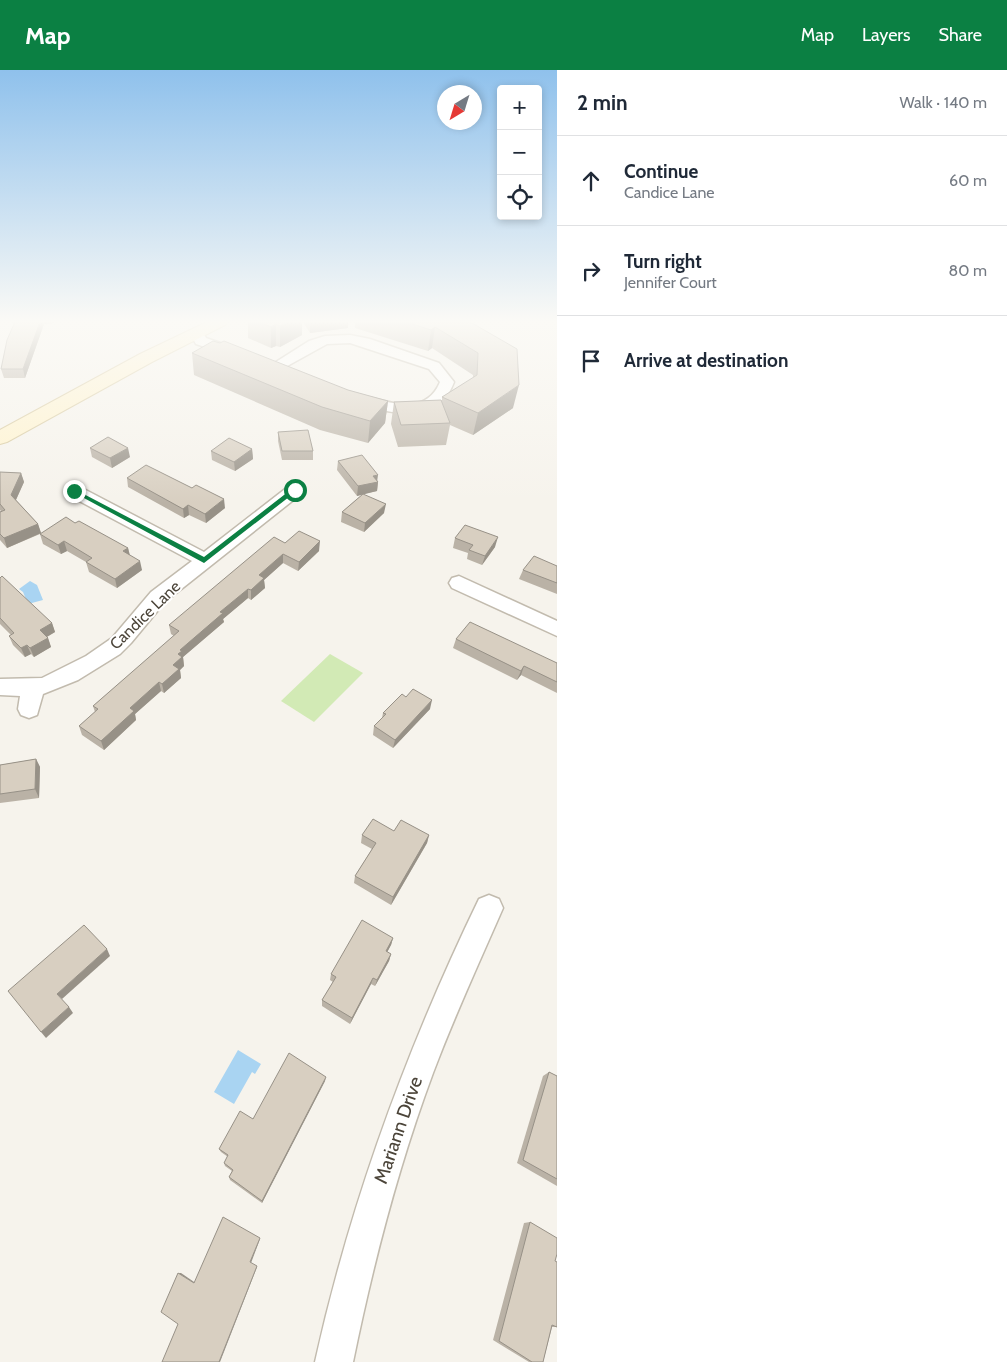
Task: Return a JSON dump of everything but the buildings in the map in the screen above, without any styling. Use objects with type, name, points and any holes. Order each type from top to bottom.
[{"type":"main road","points":[[3,433],[100,382]]},
{"type":"street","points":[[348,395],[375,405],[411,408],[428,405],[440,399],[445,391],[447,382]]},
{"type":"street","name":"Candice Lane","points":[[0,687],[44,686],[101,656],[120,642],[158,596],[295,490]]},
{"type":"street","points":[[74,491],[204,560]]},
{"type":"street","points":[[459,583],[557,629]]},
{"type":"street","points":[[29,709],[33,687]]},
{"type":"street","name":"Mariann Drive","points":[[334,1362],[366,1222],[416,1074],[465,957],[489,908]]},
{"type":"green space","points":[[330,654],[363,673],[314,722],[281,701]]},
{"type":"water","points":[[30,581],[37,585],[43,600],[28,604],[23,592],[19,589]]},
{"type":"water","points":[[238,1050],[261,1064],[255,1074],[252,1072],[234,1104],[214,1092]]},
{"type":"route","points":[[74,491],[204,560],[295,490]]}]
